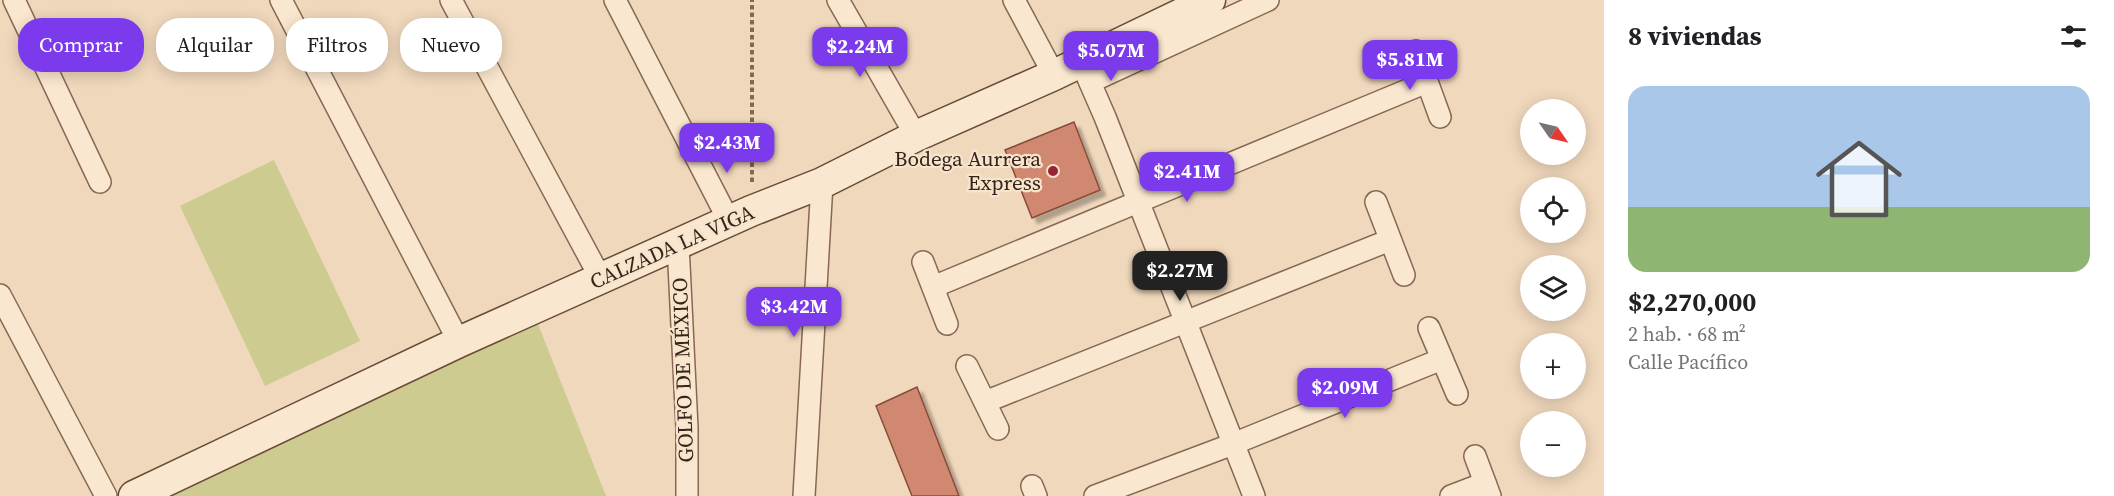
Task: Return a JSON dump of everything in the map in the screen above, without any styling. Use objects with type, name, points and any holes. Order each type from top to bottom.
[{"type":"main road","name":"CALZADA LA VIGA","points":[[134,496],[459,342],[740,216],[822,183],[915,136],[1054,75],[1086,72],[1193,4]]},
{"type":"street","points":[[14,0],[100,182]]},
{"type":"street","points":[[281,0],[459,342]]},
{"type":"street","points":[[451,0],[601,279]]},
{"type":"street","points":[[615,0],[740,216]]},
{"type":"street","points":[[838,0],[915,136]]},
{"type":"street","points":[[1014,0],[1054,75]]},
{"type":"street","points":[[1254,496],[1086,72],[1268,0]]},
{"type":"street","points":[[1416,51],[1440,117]]},
{"type":"street","points":[[933,286],[1427,82]]},
{"type":"street","points":[[804,496],[822,183]]},
{"type":"street","points":[[1376,202],[1404,275]]},
{"type":"street","points":[[985,402],[1390,240]]},
{"type":"street","name":"GOLFO DE MÉXICO","points":[[678,244],[687,428],[687,496]]},
{"type":"street","points":[[923,262],[947,324]]},
{"type":"street","points":[[0,295],[106,496]]},
{"type":"street","points":[[1429,328],[1456,394]]},
{"type":"street","points":[[1095,496],[1233,444],[1442,359]]},
{"type":"street","points":[[967,366],[998,429]]},
{"type":"street","points":[[1451,496],[1487,489],[1474,456]]},
{"type":"path","points":[[740,216],[753,0]]},
{"type":"shaded area","points":[[274,160],[360,341],[265,386],[180,206]]},
{"type":"shaded area","points":[[536,319],[606,496],[148,496]]},
{"type":"building","points":[[1074,122],[1100,190],[1032,218],[1005,150]]},
{"type":"building","points":[[917,387],[959,496],[912,496],[876,406]]},
{"type":"place","name":"Bodega Aurrera Express","points":[[1053,171]]}]
